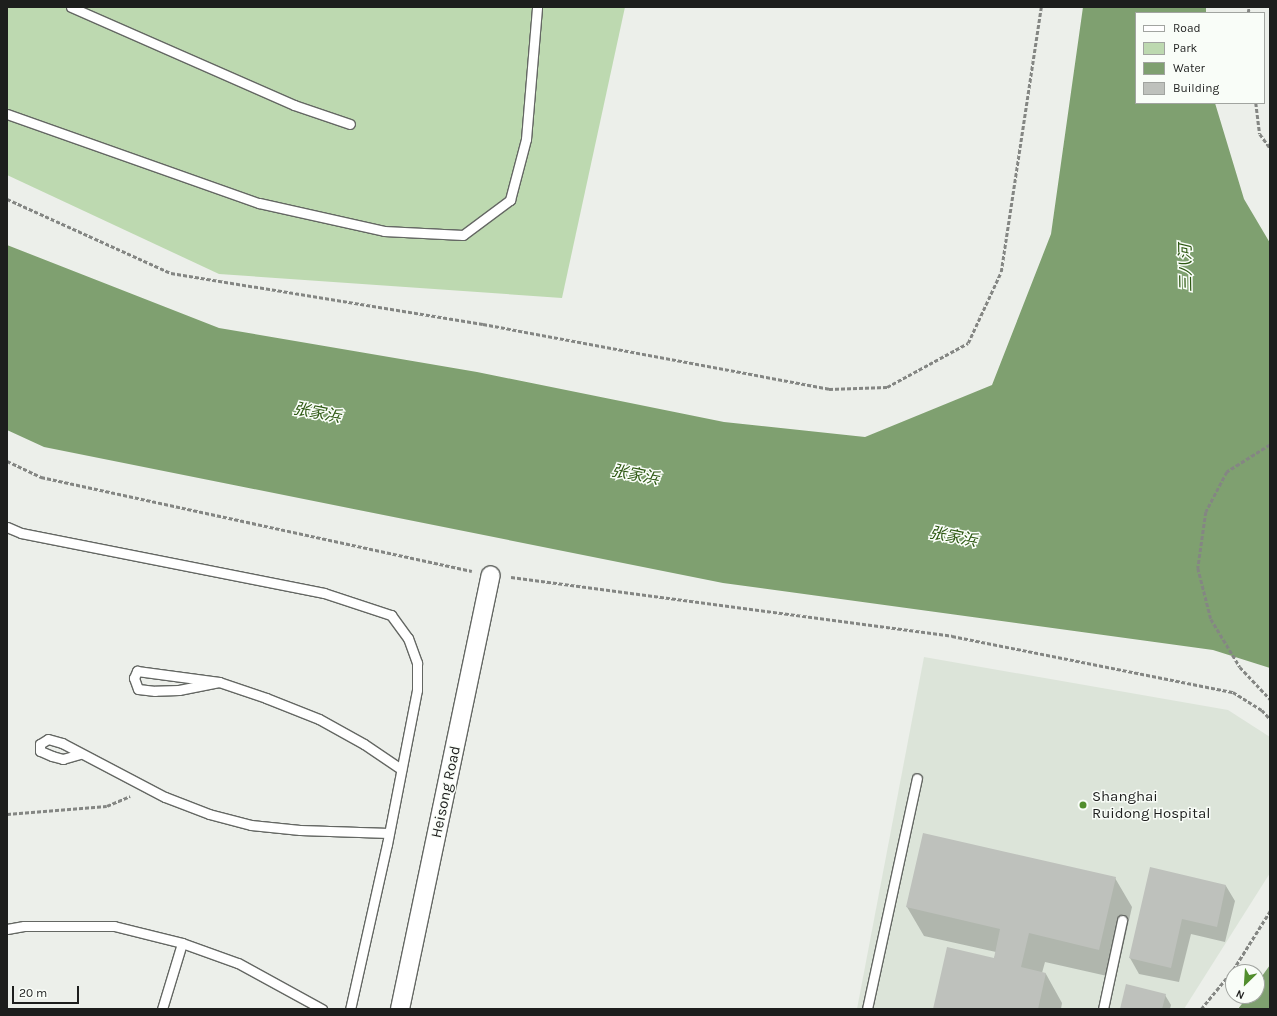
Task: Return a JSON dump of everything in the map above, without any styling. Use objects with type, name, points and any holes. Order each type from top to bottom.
[{"type":"street","name":"Heisong Road","points":[[400,1009],[491,575]]},
{"type":"lane","points":[[71,7],[294,105],[350,124]]},
{"type":"lane","points":[[7,114],[259,203],[384,231],[463,235],[510,200],[526,139],[537,7]]},
{"type":"lane","points":[[7,527],[21,533],[324,593],[391,615],[408,638],[417,663],[417,690],[389,833],[350,1009]]},
{"type":"lane","points":[[219,682],[179,690],[155,691],[138,689],[134,678],[137,671],[219,682],[319,719],[364,744],[401,769]]},
{"type":"lane","points":[[80,754],[63,759],[40,751],[40,744],[48,739],[62,743],[138,785],[208,814],[251,825],[307,830],[389,833]]},
{"type":"lane","points":[[867,1009],[917,778]]},
{"type":"lane","points":[[1103,1009],[1122,920]]},
{"type":"lane","points":[[7,929],[24,926],[114,926],[182,943],[238,963],[322,1009]]},
{"type":"lane","points":[[162,1009],[182,943]]},
{"type":"path","points":[[7,199],[171,273],[483,324],[830,389],[887,387],[968,343],[1001,272],[1041,7]]},
{"type":"path","points":[[1256,104],[1260,134],[1270,148]]},
{"type":"path","points":[[1270,445],[1227,472],[1206,512],[1198,568],[1211,620],[1240,667],[1270,699]]},
{"type":"path","points":[[7,461],[41,477],[491,575],[952,636],[1233,692],[1262,710],[1270,719]]},
{"type":"path","points":[[7,814],[107,806],[130,796],[138,785]]},
{"type":"path","points":[[1202,1009],[1233,970],[1270,911]]},
{"type":"shaded area","name":"Shanghai Ruidong Hospital","points":[[924,657],[1228,710],[1270,737],[1270,873],[1184,1009],[857,1009]]},
{"type":"green space","points":[[7,7],[625,7],[562,298],[219,274],[7,175]]},
{"type":"water","points":[[1083,7],[1206,7],[1206,12],[1135,12],[1135,104],[1215,104],[1244,199],[1270,243],[1270,668],[1213,650],[723,583],[44,447],[7,430],[7,245],[219,328],[477,372],[724,422],[865,437],[992,385],[1051,234]]},
{"type":"water","points":[[1270,965],[1270,1009],[1238,1009],[1242,1004],[1265,1004],[1265,972]]},
{"type":"building","points":[[923,833],[1116,877],[1099,950],[1029,933],[1021,967],[1046,973],[1038,1009],[933,1009],[947,947],[994,958],[1000,929],[906,907]]},
{"type":"building","points":[[1150,867],[1226,885],[1217,927],[1182,919],[1171,968],[1129,958]]},
{"type":"building","points":[[1126,984],[1166,994],[1162,1009],[1120,1009]]},
{"type":"place","name":"Shanghai Ruidong Hospital","points":[[1083,805]]},
{"type":"water label","name":"三八河","points":[[1186,268]]},
{"type":"water label","name":"张家浜","points":[[317,413]]},
{"type":"water label","name":"张家浜","points":[[635,475]]},
{"type":"water label","name":"张家浜","points":[[953,537]]}]
